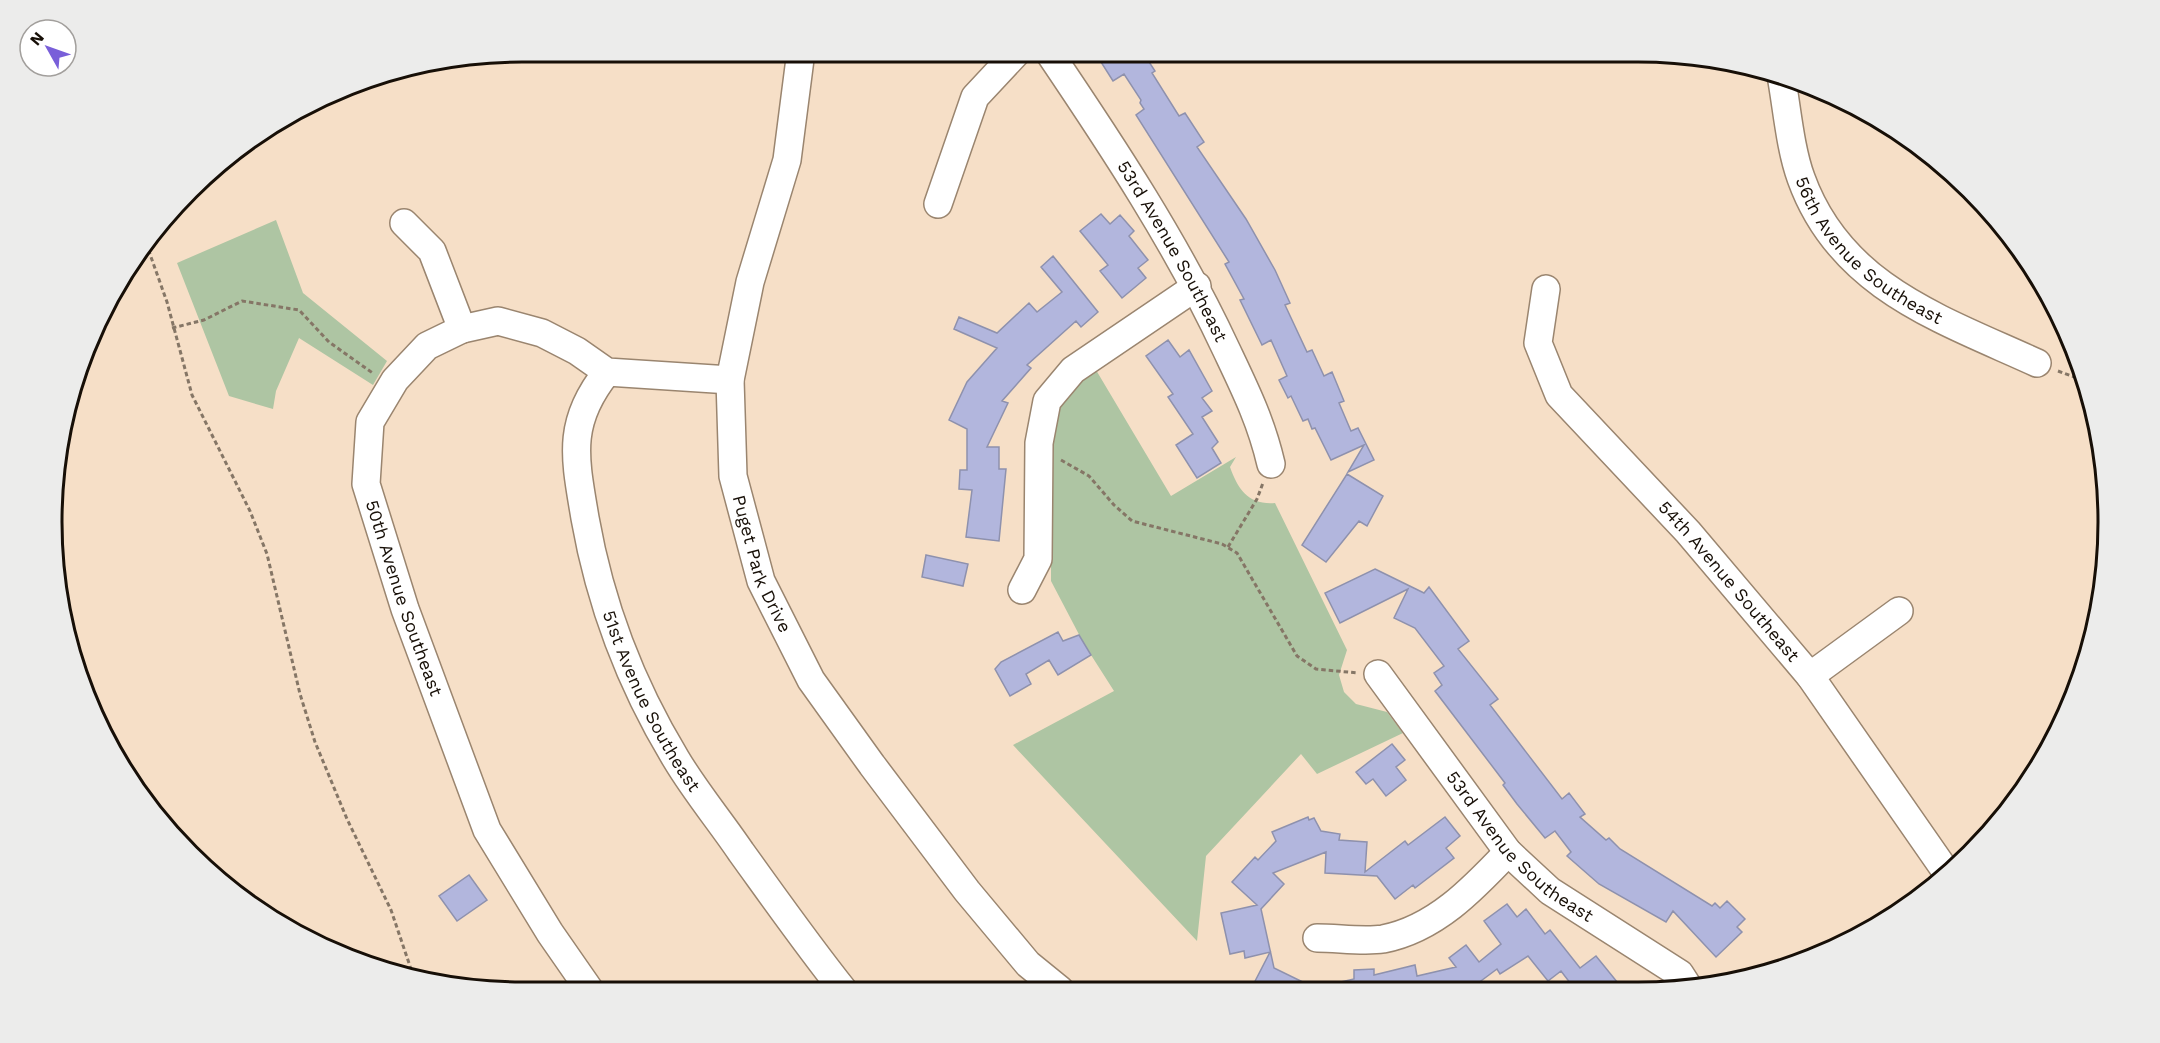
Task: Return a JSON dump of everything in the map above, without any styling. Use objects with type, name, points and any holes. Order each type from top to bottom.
[{"type":"street","name":"Puget Park Drive","points":[[800,62],[787,160],[750,282],[730,380],[733,476],[758,571],[811,680],[967,891],[1028,964],[1050,982]]},
{"type":"street","points":[[938,204],[975,97],[1008,62]]},
{"type":"street","name":"53rd Avenue Southeast","points":[[1055,62],[1122,162],[1197,286],[1263,428],[1271,464]]},
{"type":"street","name":"56th Avenue Southeast","points":[[1783,85],[1801,177],[1823,225],[1860,268],[1913,306],[2037,363]]},
{"type":"street","points":[[404,223],[432,251],[462,329]]},
{"type":"street","points":[[1022,590],[1038,559],[1039,451],[1047,401],[1073,370],[1197,286]]},
{"type":"street","name":"54th Avenue Southeast","points":[[1546,289],[1538,343],[1559,395],[1688,532],[1810,676],[1943,867]]},
{"type":"street","name":"50th Avenue Southeast","points":[[584,982],[550,933],[488,830],[405,609],[366,484],[370,422],[395,380],[427,346],[462,329],[498,321],[542,333],[577,351],[607,372]]},
{"type":"street","points":[[607,372],[730,380]]},
{"type":"street","name":"51st Avenue Southeast","points":[[607,372],[592,394],[576,431],[576,462],[598,577],[635,684],[676,760],[810,949],[837,982]]},
{"type":"street","points":[[1810,676],[1899,611]]},
{"type":"street","name":"53rd Avenue Southeast","points":[[1378,674],[1508,852],[1550,891],[1680,974],[1684,980]]},
{"type":"street","points":[[1317,938],[1382,939],[1419,926],[1464,898],[1508,852]]},
{"type":"path","points":[[149,252],[167,302],[172,328],[192,395],[250,511],[267,554],[300,694],[315,742],[347,819],[391,910],[411,968]]},
{"type":"path","points":[[172,328],[204,320],[242,301],[299,310],[329,342],[376,375]]},
{"type":"path","points":[[2037,363],[2075,377]]},
{"type":"path","points":[[1039,451],[1089,476],[1114,505],[1132,521],[1228,547],[1237,553],[1297,656],[1316,669],[1378,674]]},
{"type":"path","points":[[1228,547],[1257,500],[1271,464]]},
{"type":"green space","points":[[276,220],[303,293],[387,361],[373,385],[299,338],[276,391],[273,409],[229,396],[177,263]]},
{"type":"green space","points":[[1096,370],[1171,496],[1236,457],[1230,467],[1241,489],[1251,499],[1275,503],[1347,650],[1339,675],[1344,692],[1356,704],[1387,712],[1403,733],[1317,774],[1301,754],[1206,856],[1197,941],[1013,745],[1114,691],[1084,644],[1051,581],[1051,434],[1054,415],[1074,382]]},
{"type":"building","points":[[1101,62],[1149,62],[1155,71],[1152,73],[1179,116],[1185,113],[1204,142],[1197,147],[1246,219],[1275,270],[1290,303],[1285,305],[1307,352],[1312,350],[1324,376],[1332,372],[1344,401],[1339,403],[1351,431],[1358,428],[1374,460],[1348,472],[1364,445],[1331,460],[1315,428],[1312,429],[1308,419],[1303,421],[1291,396],[1288,398],[1279,380],[1287,376],[1271,340],[1262,345],[1240,300],[1244,299],[1225,264],[1229,262],[1136,115],[1144,109],[1140,103],[1141,100],[1124,74],[1113,81]]},
{"type":"building","points":[[1101,214],[1110,224],[1120,215],[1134,231],[1129,236],[1148,260],[1138,268],[1146,278],[1122,298],[1100,271],[1108,265],[1080,231]]},
{"type":"building","points":[[1053,256],[1098,312],[1081,327],[1076,321],[1027,365],[1031,368],[1002,401],[1008,403],[987,447],[999,447],[999,469],[1006,469],[999,541],[966,537],[972,490],[959,489],[960,470],[967,470],[967,429],[949,420],[967,382],[997,348],[954,329],[959,317],[997,333],[1029,303],[1037,312],[1062,292],[1041,267]]},
{"type":"building","points":[[1168,340],[1180,357],[1189,350],[1212,391],[1202,398],[1212,411],[1202,417],[1218,442],[1212,448],[1221,463],[1197,478],[1176,445],[1193,434],[1168,397],[1173,394],[1146,356]]},
{"type":"building","points":[[1347,474],[1383,496],[1367,526],[1359,521],[1326,562],[1302,545]]},
{"type":"building","points":[[926,555],[968,564],[963,586],[922,577]]},
{"type":"building","points":[[1375,569],[1424,593],[1429,587],[1469,641],[1458,649],[1498,699],[1490,705],[1562,799],[1569,793],[1585,814],[1580,817],[1606,840],[1609,838],[1620,849],[1712,906],[1715,903],[1720,908],[1727,901],[1745,919],[1737,927],[1742,932],[1716,957],[1673,911],[1666,922],[1599,884],[1567,856],[1571,852],[1555,831],[1545,838],[1517,804],[1503,785],[1505,783],[1435,691],[1442,685],[1434,673],[1444,666],[1415,628],[1394,618],[1408,589],[1340,623],[1325,593]]},
{"type":"building","points":[[1058,632],[1063,641],[1079,635],[1091,655],[1058,675],[1049,660],[1026,674],[1031,684],[1010,696],[995,669],[1001,662]]},
{"type":"building","points":[[1392,744],[1405,760],[1396,767],[1406,780],[1386,796],[1373,779],[1366,784],[1356,772]]},
{"type":"building","points":[[1308,817],[1309,820],[1314,818],[1321,831],[1340,834],[1339,840],[1367,842],[1365,872],[1405,841],[1408,845],[1445,817],[1460,836],[1446,848],[1454,858],[1415,888],[1413,885],[1395,899],[1377,876],[1325,873],[1326,852],[1273,873],[1284,884],[1261,909],[1274,968],[1303,982],[1255,982],[1270,952],[1245,958],[1244,951],[1230,954],[1221,913],[1257,905],[1232,882],[1255,857],[1258,860],[1276,841],[1272,832]]},
{"type":"building","points":[[469,875],[487,900],[457,921],[439,896]]},
{"type":"building","points":[[1507,904],[1517,917],[1526,909],[1545,934],[1550,930],[1580,968],[1596,956],[1617,982],[1569,982],[1561,971],[1548,981],[1528,956],[1500,974],[1497,969],[1479,982],[1340,982],[1354,979],[1354,970],[1374,969],[1374,975],[1415,965],[1417,976],[1456,967],[1449,958],[1466,945],[1479,962],[1501,944],[1484,921]]}]
